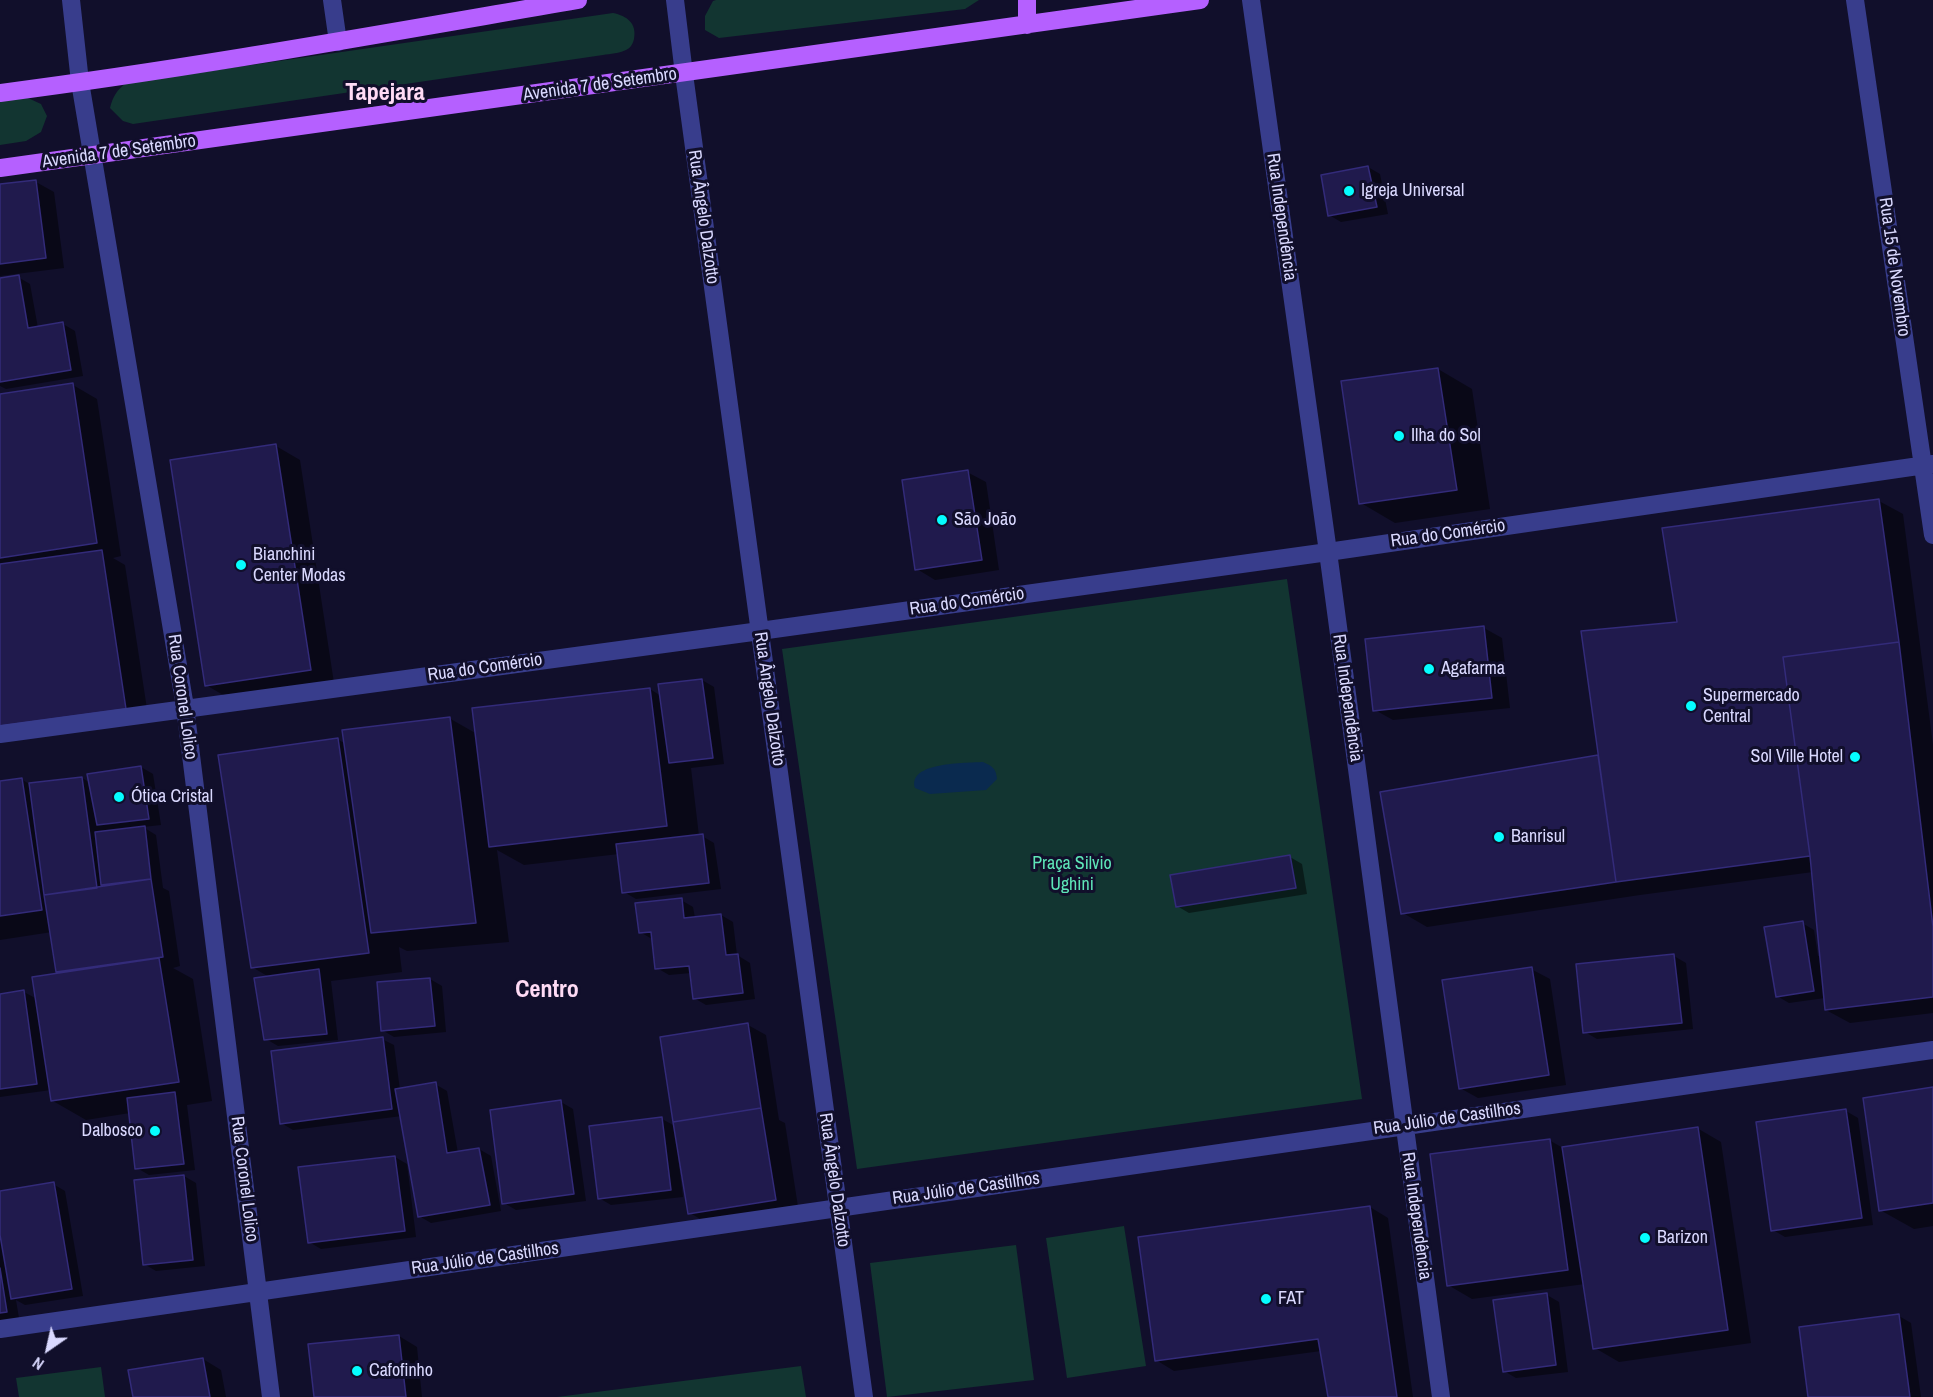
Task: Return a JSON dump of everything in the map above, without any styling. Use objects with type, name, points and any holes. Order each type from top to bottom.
[{"type":"main road","points":[[0,93],[338,42],[578,0]]},
{"type":"main road","points":[[1027,0],[1027,25]]},
{"type":"main road","name":"Avenida 7 de Setembro","points":[[0,168],[1200,0]]},
{"type":"street","name":"Rua Coronel Lolico","points":[[71,0],[80,82],[185,707],[271,1397]]},
{"type":"street","points":[[332,0],[338,42]]},
{"type":"street","name":"Rua Ângelo Dalzotto","points":[[675,0],[864,1397]]},
{"type":"street","name":"Rua Independência","points":[[1251,0],[1328,552],[1441,1397]]},
{"type":"street","name":"Rua 15 de Novembro","points":[[1855,0],[1928,465],[1933,535]]},
{"type":"street","name":"Rua do Comércio","points":[[0,734],[1328,552],[1928,465]]},
{"type":"street","name":"Rua Júlio de Castilhos","points":[[0,1329],[1933,1050]]},
{"type":"green space","points":[[979,0],[965,9],[719,38],[705,30],[705,16],[713,1]]},
{"type":"green space","points":[[613,13],[630,21],[635,33],[629,48],[615,53],[133,124],[123,121],[110,108],[112,100],[126,83]]},
{"type":"green space","points":[[28,98],[41,104],[47,116],[41,132],[26,141],[0,145],[0,99]]},
{"type":"green space","name":"Praça Silvio Ughini","points":[[1287,579],[1362,1099],[857,1169],[782,649]]},
{"type":"green space","points":[[1124,1226],[1146,1366],[1067,1378],[1046,1238]]},
{"type":"green space","points":[[1016,1245],[1034,1380],[887,1397],[870,1263]]},
{"type":"green space","points":[[801,1366],[806,1397],[557,1397]]},
{"type":"green space","points":[[101,1367],[105,1397],[19,1397],[16,1378]]},
{"type":"water","points":[[983,762],[993,768],[997,779],[986,790],[930,794],[915,788],[915,779],[920,773],[929,769],[952,764]]},
{"type":"building","name":"Igreja Universal","points":[[1368,166],[1377,207],[1328,216],[1321,175]]},
{"type":"building","points":[[36,180],[46,258],[0,264],[0,184]]},
{"type":"building","points":[[19,275],[28,328],[63,322],[71,370],[0,382],[0,278]]},
{"type":"building","name":"Ilha do Sol","points":[[1438,368],[1457,490],[1359,504],[1341,381]]},
{"type":"building","points":[[73,383],[97,543],[0,558],[0,394]]},
{"type":"building","name":"Bianchini Center Modas","points":[[276,444],[311,670],[205,686],[170,460]]},
{"type":"building","name":"São João","points":[[968,470],[982,560],[915,570],[902,480]]},
{"type":"building","name":"Supermercado Central","points":[[1879,499],[1899,642],[1783,657],[1810,856],[1616,882],[1581,631],[1677,622],[1662,528]]},
{"type":"building","points":[[102,550],[126,709],[0,726],[0,564]]},
{"type":"building","name":"Agafarma","points":[[1484,626],[1492,698],[1373,711],[1365,639]]},
{"type":"building","name":"Sol Ville Hotel","points":[[1899,642],[1933,927],[1933,997],[1825,1010],[1810,856],[1783,657]]},
{"type":"building","points":[[702,679],[713,758],[669,763],[658,684]]},
{"type":"building","points":[[650,688],[667,826],[489,847],[472,708]]},
{"type":"building","points":[[450,717],[476,923],[371,933],[342,730]]},
{"type":"building","points":[[338,738],[369,953],[251,968],[218,755]]},
{"type":"building","name":"Banrisul","points":[[1598,755],[1616,882],[1401,914],[1380,792]]},
{"type":"building","name":"Ótica Cristal","points":[[141,766],[149,819],[97,825],[87,774]]},
{"type":"building","points":[[82,777],[97,888],[44,895],[29,783]]},
{"type":"building","points":[[22,778],[42,910],[0,916],[0,781]]},
{"type":"building","points":[[145,826],[151,879],[101,885],[95,832]]},
{"type":"building","points":[[703,834],[709,883],[622,893],[616,844]]},
{"type":"building","points":[[1290,855],[1296,888],[1176,907],[1170,875]]},
{"type":"building","points":[[151,879],[163,957],[56,972],[44,895]]},
{"type":"building","points":[[682,898],[684,918],[721,914],[726,955],[738,954],[743,993],[693,999],[689,966],[655,969],[651,932],[639,933],[635,903]]},
{"type":"building","points":[[1803,921],[1814,991],[1776,997],[1764,927]]},
{"type":"building","points":[[1674,954],[1682,1023],[1583,1033],[1576,964]]},
{"type":"building","points":[[159,958],[179,1082],[51,1101],[32,977]]},
{"type":"building","points":[[1532,967],[1549,1075],[1459,1089],[1442,980]]},
{"type":"building","points":[[319,969],[327,1034],[264,1040],[254,978]]},
{"type":"building","points":[[430,978],[435,1026],[381,1031],[377,982]]},
{"type":"building","points":[[24,990],[37,1084],[0,1089],[0,994]]},
{"type":"building","points":[[748,1023],[761,1108],[673,1122],[660,1037]]},
{"type":"building","points":[[383,1037],[392,1109],[280,1124],[271,1051]]},
{"type":"building","points":[[436,1082],[447,1153],[479,1148],[490,1205],[418,1217],[395,1089]]},
{"type":"building","points":[[1933,1087],[1933,1203],[1879,1211],[1863,1098]]},
{"type":"building","name":"Dalbosco","points":[[175,1092],[184,1164],[135,1169],[127,1098]]},
{"type":"building","points":[[561,1100],[574,1194],[502,1204],[490,1110]]},
{"type":"building","points":[[761,1108],[776,1200],[688,1214],[673,1122]]},
{"type":"building","points":[[1846,1109],[1862,1218],[1771,1231],[1756,1122]]},
{"type":"building","points":[[662,1117],[671,1190],[598,1199],[589,1126]]},
{"type":"building","name":"Barizon","points":[[1698,1127],[1728,1330],[1593,1349],[1562,1147]]},
{"type":"building","points":[[1550,1139],[1568,1270],[1447,1286],[1430,1154]]},
{"type":"building","points":[[395,1156],[405,1231],[308,1243],[298,1167]]},
{"type":"building","points":[[184,1175],[193,1260],[143,1265],[134,1180]]},
{"type":"building","points":[[54,1182],[72,1289],[11,1299],[0,1235],[0,1191]]},
{"type":"building","name":"FAT","points":[[1370,1206],[1397,1397],[1328,1397],[1318,1339],[1155,1361],[1138,1237]]},
{"type":"building","points":[[0,1268],[7,1312],[0,1313]]},
{"type":"building","points":[[1547,1293],[1556,1365],[1503,1372],[1493,1300]]},
{"type":"building","points":[[1899,1314],[1910,1397],[1808,1397],[1799,1327]]},
{"type":"building","name":"Cafofinho","points":[[399,1335],[406,1397],[314,1397],[308,1344]]},
{"type":"building","points":[[203,1358],[210,1397],[133,1397],[128,1370]]},
{"type":"place","name":"Igreja Universal","points":[[1349,191]]},
{"type":"place","name":"Ilha do Sol","points":[[1399,436]]},
{"type":"place","name":"São João","points":[[942,520]]},
{"type":"place","name":"Bianchini Center Modas","points":[[241,565]]},
{"type":"place","name":"Agafarma","points":[[1429,669]]},
{"type":"place","name":"Supermercado Central","points":[[1691,706]]},
{"type":"place","name":"Sol Ville Hotel","points":[[1855,757]]},
{"type":"place","name":"Ótica Cristal","points":[[119,797]]},
{"type":"place","name":"Banrisul","points":[[1499,837]]},
{"type":"place","name":"Dalbosco","points":[[155,1131]]},
{"type":"place","name":"Barizon","points":[[1645,1238]]},
{"type":"place","name":"FAT","points":[[1266,1299]]},
{"type":"place","name":"Cafofinho","points":[[357,1371]]},
{"type":"district","name":"Tapejara","points":[[385,94]]},
{"type":"district","name":"Centro","points":[[547,991]]}]
